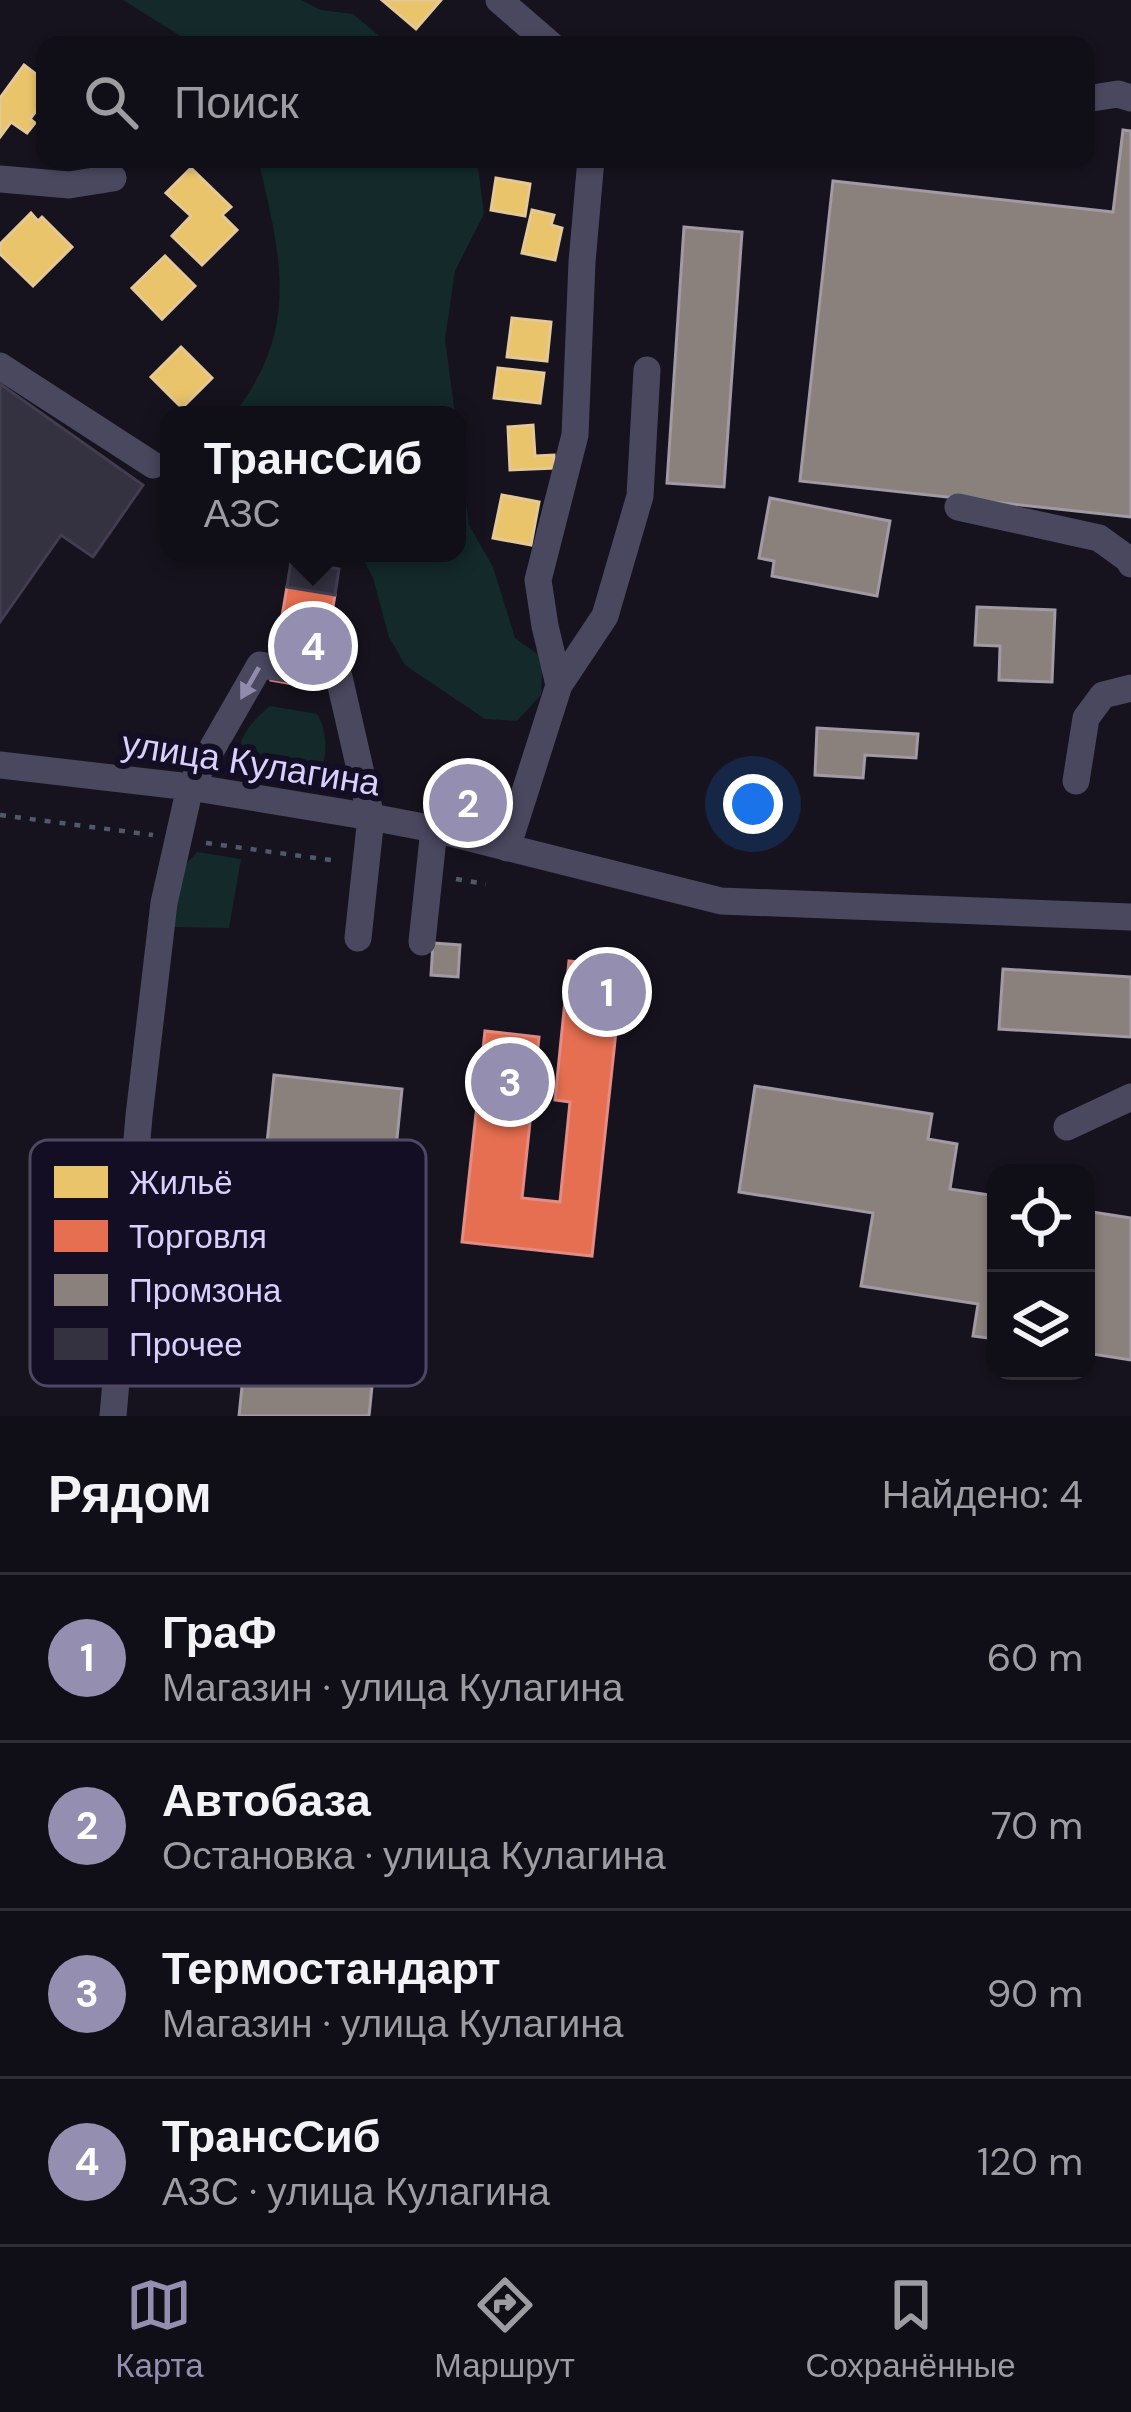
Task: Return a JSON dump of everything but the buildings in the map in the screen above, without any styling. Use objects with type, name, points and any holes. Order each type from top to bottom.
[{"type":"street","points":[[500,0],[541,36]]},
{"type":"street","points":[[1095,98],[1118,94],[1131,98]]},
{"type":"street","points":[[559,685],[538,580],[575,435],[591,168]]},
{"type":"street","points":[[0,179],[69,185],[113,178]]},
{"type":"street","points":[[0,366],[153,465]]},
{"type":"street","points":[[507,848],[559,685],[605,616],[640,496],[647,370]]},
{"type":"street","points":[[958,508],[1099,538],[1131,564]]},
{"type":"street","points":[[137,1140],[164,903],[190,788],[260,665],[339,677],[371,817],[358,938]]},
{"type":"street","points":[[1076,781],[1086,718],[1103,695],[1131,688]]},
{"type":"street","name":"улица Кулагина","points":[[0,765],[371,817],[721,901],[1131,917]]},
{"type":"street","points":[[422,942],[434,829]]},
{"type":"street","points":[[1067,1127],[1131,1097]]},
{"type":"street","points":[[113,1416],[116,1386]]},
{"type":"path","points":[[0,815],[367,865]]},
{"type":"path","points":[[430,875],[486,884]]},
{"type":"green space","points":[[123,0],[301,0],[321,10],[353,14],[379,36],[181,36]]},
{"type":"green space","points":[[260,168],[478,168],[484,214],[455,271],[445,339],[454,406],[239,406],[269,352],[277,322],[280,292]]},
{"type":"green space","points":[[466,501],[469,525],[493,567],[515,638],[543,658],[541,695],[517,721],[485,719],[405,665],[389,637],[365,562],[466,562]]},
{"type":"green space","points":[[270,706],[317,714],[325,750],[314,786],[239,772],[244,735]]},
{"type":"green space","points":[[197,852],[241,859],[229,928],[172,927],[186,864]]},
{"type":"place","name":"ТрансСиб","points":[[313,646]]},
{"type":"place","name":"Автобаза","points":[[468,803]]},
{"type":"place","name":"ГраФ","points":[[607,992]]},
{"type":"place","name":"Термостандарт","points":[[510,1082]]}]
